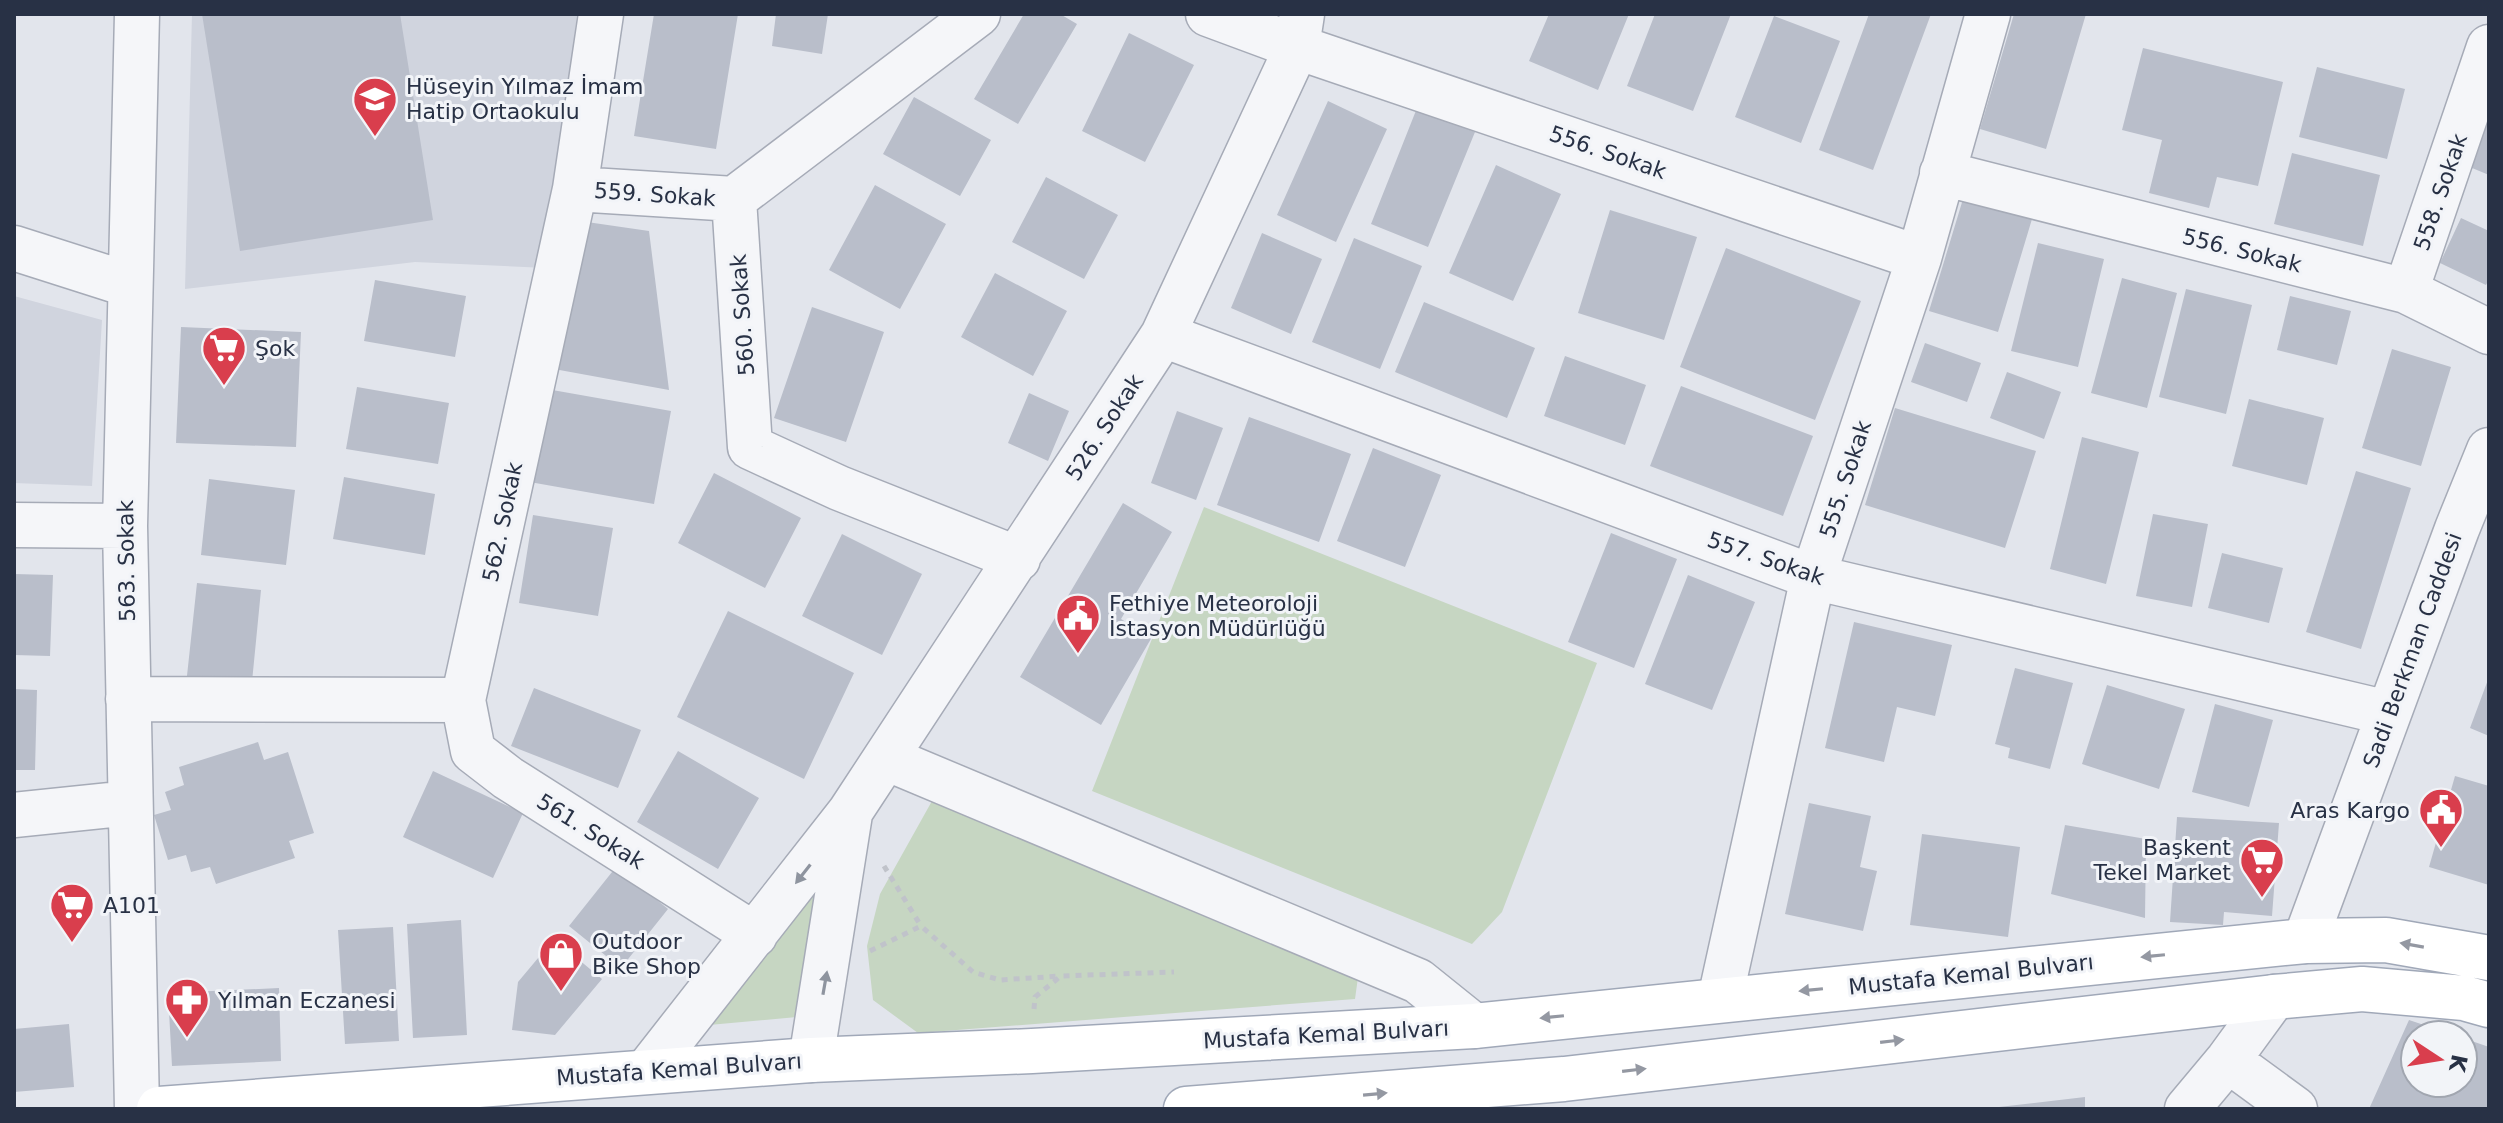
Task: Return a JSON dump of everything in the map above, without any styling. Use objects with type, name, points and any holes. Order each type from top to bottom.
[{"type":"main road","name":"Mustafa Kemal Bulvarı","points":[[159,1109],[811,1060],[1474,1026],[2305,941],[2386,940],[2489,958]]},
{"type":"main road","points":[[1186,1109],[1564,1079],[2362,989],[2464,998],[2489,1005]]},
{"type":"street","name":"563. Sokak","points":[[137,14],[125,526],[137,1109]]},
{"type":"street","name":"562. Sokak","points":[[463,700],[575,189],[601,14]]},
{"type":"street","points":[[734,199],[978,14]]},
{"type":"street","points":[[1208,14],[1300,30]]},
{"type":"street","name":"555. Sokak","points":[[1720,999],[1813,577],[1919,258],[1988,14]]},
{"type":"street","name":"556. Sokak","points":[[1300,30],[1919,258]]},
{"type":"street","name":"526. Sokak","points":[[647,1071],[850,812],[1163,335],[1300,30]]},
{"type":"street","name":"558. Sokak","points":[[2406,291],[2489,47]]},
{"type":"street","name":"556. Sokak","points":[[1942,173],[2406,291],[2489,332]]},
{"type":"street","name":"559. Sokak","points":[[575,189],[734,199]]},
{"type":"street","name":"560. Sokak","points":[[734,199],[750,447],[839,488],[1018,559]]},
{"type":"street","points":[[14,248],[130,285]]},
{"type":"street","name":"557. Sokak","points":[[1163,335],[1813,577],[2388,713]]},
{"type":"street","name":"Sadi Berkman Caddesi","points":[[2305,941],[2388,713],[2473,535],[2489,450]]},
{"type":"street","points":[[14,525],[125,526]]},
{"type":"street","points":[[128,699],[463,700]]},
{"type":"street","name":"561. Sokak","points":[[463,700],[473,751],[508,778],[755,935]]},
{"type":"street","points":[[886,758],[1418,981],[1474,1026]]},
{"type":"street","points":[[14,815],[130,803]]},
{"type":"street","points":[[811,1060],[850,812]]},
{"type":"street","points":[[2187,1109],[2274,997]]},
{"type":"street","points":[[2228,1060],[2295,1109]]},
{"type":"path","points":[[883,865],[921,926],[973,972],[1000,980],[1174,972]]},
{"type":"path","points":[[826,973],[921,926]]},
{"type":"path","points":[[1032,1051],[1035,997],[1061,976]]},
{"type":"shaded area","name":"Hüseyin Yılmaz İmam Hatip Ortaokulu","points":[[192,14],[577,14],[546,268],[415,262],[185,289]]},
{"type":"shaded area","points":[[14,296],[102,320],[92,486],[14,483]]},
{"type":"green space","points":[[1204,507],[1597,663],[1502,912],[1472,944],[1092,791]]},
{"type":"green space","points":[[932,801],[1359,970],[1355,999],[918,1033],[873,1000],[867,946],[880,894]]},
{"type":"green space","points":[[821,872],[797,1017],[698,1026]]},
{"type":"building","points":[[202,14],[400,14],[433,220],[240,251]]},
{"type":"building","points":[[654,14],[738,14],[716,149],[634,136]]},
{"type":"building","points":[[776,14],[828,14],[822,54],[772,46]]},
{"type":"building","points":[[1024,14],[1060,14],[1077,24],[1018,124],[974,99]]},
{"type":"building","points":[[1549,14],[1629,14],[1598,90],[1529,61]]},
{"type":"building","points":[[1655,14],[1731,14],[1693,111],[1627,86]]},
{"type":"building","points":[[1869,14],[1931,14],[1873,170],[1819,150]]},
{"type":"building","points":[[2014,14],[2086,14],[2046,149],[1980,129]]},
{"type":"building","points":[[1774,16],[1840,41],[1801,143],[1735,117]]},
{"type":"building","points":[[1129,33],[1194,65],[1145,162],[1082,131]]},
{"type":"building","points":[[2143,48],[2283,82],[2258,186],[2217,177],[2209,208],[2149,193],[2162,140],[2122,130]]},
{"type":"building","points":[[2317,67],[2405,89],[2387,159],[2299,137]]},
{"type":"building","points":[[2489,95],[2489,175],[2460,163]]},
{"type":"building","points":[[914,97],[991,140],[960,196],[883,154]]},
{"type":"building","points":[[1328,101],[1387,129],[1336,242],[1277,215]]},
{"type":"building","points":[[1417,108],[1475,132],[1428,247],[1371,224]]},
{"type":"building","points":[[2292,153],[2380,175],[2363,246],[2274,224]]},
{"type":"building","points":[[1496,165],[1561,194],[1513,301],[1449,273]]},
{"type":"building","points":[[1046,177],[1118,215],[1084,279],[1012,242]]},
{"type":"building","points":[[875,185],[946,224],[900,309],[829,270]]},
{"type":"building","points":[[1963,199],[2032,219],[1998,332],[1929,311]]},
{"type":"building","points":[[1610,210],[1697,237],[1664,340],[1578,313]]},
{"type":"building","points":[[2461,218],[2489,231],[2489,279],[2486,285],[2440,263]]},
{"type":"building","points":[[580,221],[649,231],[669,390],[543,367]]},
{"type":"building","points":[[1262,233],[1322,259],[1291,334],[1231,308]]},
{"type":"building","points":[[1354,238],[1422,266],[1380,369],[1312,342]]},
{"type":"building","points":[[2038,243],[2104,259],[2078,367],[2011,351]]},
{"type":"building","points":[[1726,248],[1861,301],[1815,420],[1680,367]]},
{"type":"building","points":[[995,273],[1067,311],[1033,376],[961,337]]},
{"type":"building","points":[[2122,278],[2177,293],[2147,408],[2091,393]]},
{"type":"building","points":[[375,280],[466,296],[455,357],[364,341]]},
{"type":"building","points":[[2186,289],[2252,305],[2226,414],[2159,397]]},
{"type":"building","points":[[2290,296],[2351,311],[2337,365],[2277,350]]},
{"type":"building","points":[[1424,302],[1535,348],[1507,418],[1395,372]]},
{"type":"building","points":[[812,307],[884,332],[846,442],[774,418]]},
{"type":"building","points":[[181,327],[301,332],[296,447],[176,443]]},
{"type":"building","points":[[1925,343],[1981,363],[1967,402],[1911,382]]},
{"type":"building","points":[[2392,349],[2451,367],[2421,466],[2362,448]]},
{"type":"building","points":[[1565,356],[1646,385],[1625,445],[1544,416]]},
{"type":"building","points":[[2007,372],[2061,392],[2044,439],[1990,418]]},
{"type":"building","points":[[1681,386],[1813,436],[1783,516],[1650,466]]},
{"type":"building","points":[[357,387],[449,403],[438,464],[346,449]]},
{"type":"building","points":[[541,388],[671,411],[654,504],[524,481]]},
{"type":"building","points":[[1029,393],[1069,411],[1048,461],[1008,443]]},
{"type":"building","points":[[2249,399],[2324,418],[2307,485],[2232,466]]},
{"type":"building","points":[[1895,408],[2036,451],[2005,548],[1865,505]]},
{"type":"building","points":[[1177,411],[1223,428],[1196,500],[1151,483]]},
{"type":"building","points":[[1249,417],[1351,454],[1319,542],[1217,505]]},
{"type":"building","points":[[2082,437],[2139,452],[2106,584],[2050,569]]},
{"type":"building","points":[[1373,448],[1441,475],[1405,567],[1337,541]]},
{"type":"building","points":[[2356,471],[2411,488],[2361,649],[2306,632]]},
{"type":"building","points":[[714,473],[801,518],[765,588],[678,543]]},
{"type":"building","points":[[344,477],[435,494],[425,555],[333,539]]},
{"type":"building","points":[[209,479],[295,490],[286,565],[201,555]]},
{"type":"building","points":[[1123,503],[1172,532],[1121,619],[1152,637],[1101,725],[1020,677]]},
{"type":"building","points":[[2153,514],[2208,524],[2192,607],[2136,596]]},
{"type":"building","points":[[533,515],[613,528],[598,616],[519,603]]},
{"type":"building","points":[[1611,533],[1677,559],[1634,668],[1568,642]]},
{"type":"building","points":[[842,534],[922,574],[882,655],[802,616]]},
{"type":"building","points":[[2222,553],[2283,568],[2269,623],[2208,608]]},
{"type":"building","points":[[14,574],[53,575],[50,656],[14,655]]},
{"type":"building","points":[[1688,575],[1755,602],[1712,710],[1645,684]]},
{"type":"building","points":[[197,583],[261,590],[251,692],[186,685]]},
{"type":"building","points":[[728,611],[854,673],[804,779],[677,717]]},
{"type":"building","points":[[1854,622],[1952,645],[1935,716],[1897,707],[1884,762],[1825,748]]},
{"type":"building","points":[[2015,668],[2073,683],[2050,769],[2008,758],[2010,748],[1995,744]]},
{"type":"building","points":[[2489,677],[2489,736],[2470,728]]},
{"type":"building","points":[[2107,685],[2185,709],[2159,789],[2082,764]]},
{"type":"building","points":[[534,688],[641,730],[618,788],[511,746]]},
{"type":"building","points":[[14,689],[37,690],[35,770],[14,770]]},
{"type":"building","points":[[2215,704],[2273,720],[2249,807],[2192,792]]},
{"type":"building","points":[[258,742],[264,760],[288,752],[314,833],[289,841],[295,858],[216,884],[210,867],[191,872],[186,855],[168,860],[154,815],[171,810],[165,792],[184,785],[179,767]]},
{"type":"building","points":[[678,751],[759,798],[718,869],[637,822]]},
{"type":"building","points":[[433,771],[523,813],[493,878],[403,837]]},
{"type":"building","points":[[2455,776],[2489,786],[2489,885],[2429,867]]},
{"type":"building","points":[[1809,803],[1871,816],[1860,867],[1877,871],[1863,931],[1785,914]]},
{"type":"building","points":[[2177,817],[2279,823],[2272,916],[2224,912],[2223,925],[2170,922]]},
{"type":"building","points":[[2065,825],[2146,839],[2145,918],[2051,894]]},
{"type":"building","points":[[1922,834],[2020,847],[2008,937],[1910,925]]},
{"type":"building","points":[[616,867],[668,909],[621,968],[569,926]]},
{"type":"building","points":[[461,920],[467,1035],[413,1038],[407,924]]},
{"type":"building","points":[[393,927],[399,1041],[345,1044],[338,930]]},
{"type":"building","points":[[554,939],[602,979],[555,1035],[512,1030],[518,982]]},
{"type":"building","points":[[279,988],[281,1061],[172,1066],[168,993]]},
{"type":"building","points":[[69,1024],[74,1087],[14,1092],[14,1029]]},
{"type":"building","points":[[2399,1042],[2399,1099],[2479,1099],[2479,1044],[2489,1047],[2489,1109],[2369,1109]]},
{"type":"building","points":[[2085,1097],[2085,1109],[1999,1107]]},
{"type":"place","name":"Hüseyin Yılmaz İmam Hatip Ortaokulu","points":[[375,138]]},
{"type":"place","name":"Şok","points":[[224,387]]},
{"type":"place","name":"Fethiye Meteoroloji İstasyon Müdürlüğü","points":[[1078,655]]},
{"type":"place","name":"Aras Kargo","points":[[2441,849]]},
{"type":"place","name":"Başkent Tekel Market","points":[[2262,899]]},
{"type":"place","name":"A101","points":[[72,944]]},
{"type":"place","name":"Outdoor Bike Shop","points":[[561,993]]},
{"type":"place","name":"Yılman Eczanesi","points":[[187,1039]]}]
